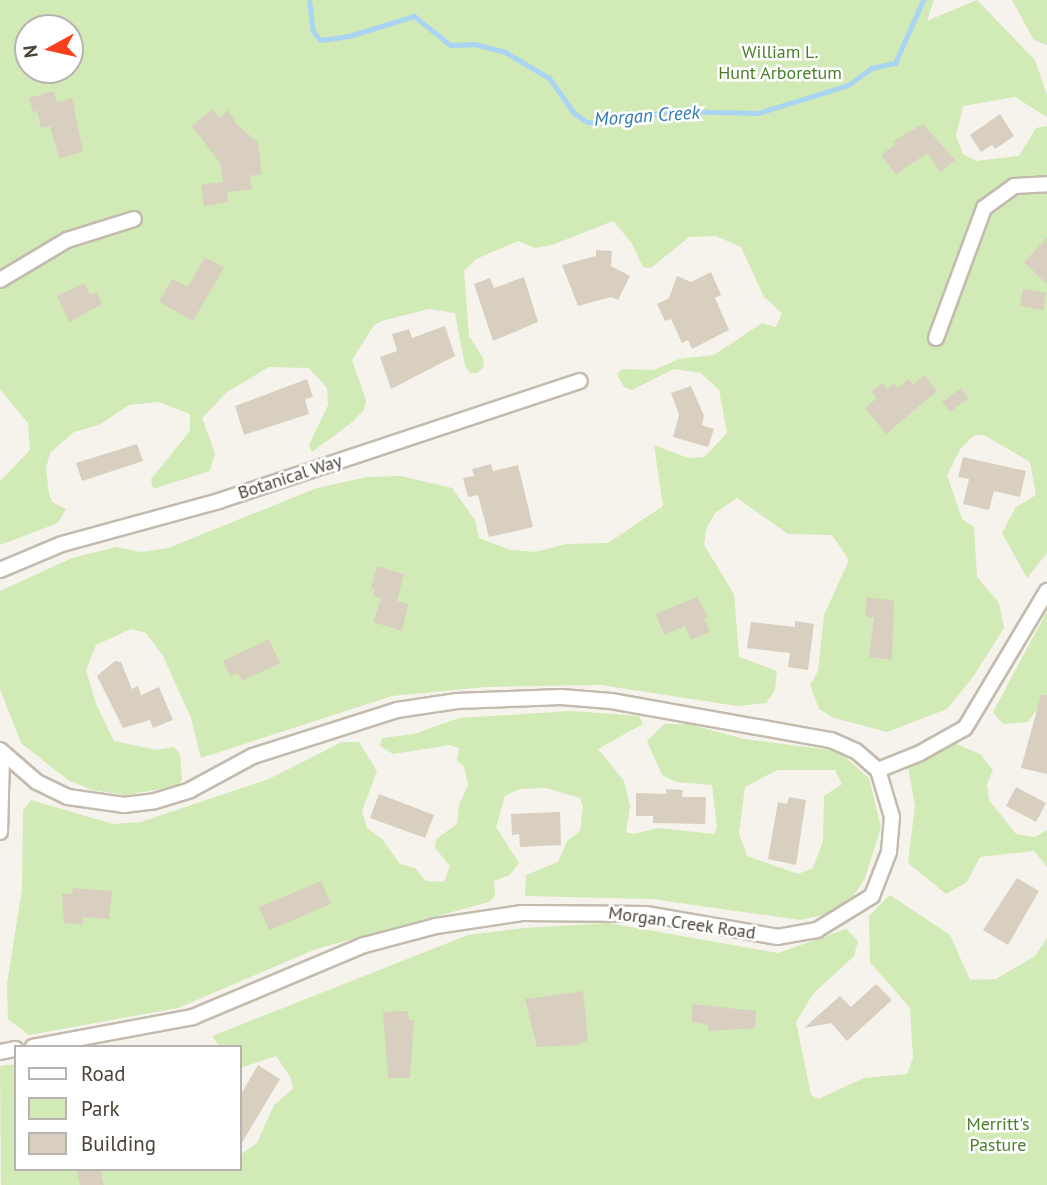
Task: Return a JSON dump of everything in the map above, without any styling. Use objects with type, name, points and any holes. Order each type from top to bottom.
[{"type":"street","points":[[936,338],[984,208],[1014,186],[1047,184]]},
{"type":"street","points":[[0,280],[67,240],[134,219]]},
{"type":"street","name":"Botanical Way","points":[[0,570],[62,544],[193,510],[580,381]]},
{"type":"street","points":[[1,752],[37,782],[68,797],[96,804],[155,802],[190,790],[253,756],[397,710],[457,701],[561,697],[611,701],[831,740],[856,751],[877,770],[965,728],[1047,591]]},
{"type":"street","points":[[0,832],[1,752]]},
{"type":"street","name":"Morgan Creek Road","points":[[44,1045],[193,1017],[364,945],[436,926],[522,913],[646,914],[778,937],[817,930],[872,896],[889,852],[892,817],[877,770]]},
{"type":"green space","name":"William L. Hunt Arboretum","points":[[0,0],[934,0],[927,21],[977,0],[1035,60],[1047,95],[1047,117],[1015,97],[963,106],[956,136],[963,154],[976,161],[1019,156],[1036,128],[1047,126],[1047,553],[1027,578],[1002,533],[1016,507],[1036,495],[1030,462],[984,435],[975,435],[961,448],[947,475],[962,519],[974,527],[977,577],[999,603],[1004,628],[973,677],[947,709],[887,732],[834,718],[819,709],[810,685],[818,671],[824,615],[849,560],[832,535],[788,534],[737,498],[715,513],[706,529],[704,545],[734,594],[739,657],[777,671],[775,690],[766,703],[737,706],[601,685],[485,687],[392,696],[201,758],[191,718],[163,656],[146,633],[131,629],[96,645],[86,670],[96,704],[114,741],[157,750],[174,747],[180,754],[182,779],[178,786],[126,795],[92,790],[68,780],[21,743],[0,689],[0,591],[72,558],[116,547],[141,552],[168,548],[317,488],[367,477],[401,476],[452,488],[475,520],[479,538],[511,550],[535,552],[566,544],[608,543],[663,506],[654,445],[688,458],[704,457],[727,433],[719,390],[701,373],[674,369],[632,390],[624,387],[617,375],[622,369],[654,370],[679,359],[714,355],[762,323],[776,327],[782,313],[764,297],[741,247],[716,236],[689,237],[651,268],[643,267],[631,242],[613,221],[552,245],[535,248],[518,241],[476,259],[464,271],[469,336],[483,358],[484,366],[478,373],[470,373],[465,366],[455,313],[429,309],[374,325],[352,360],[366,400],[364,410],[312,452],[309,445],[328,405],[327,388],[309,368],[269,367],[227,392],[202,418],[215,453],[210,471],[153,489],[151,479],[190,431],[190,414],[158,402],[129,405],[99,425],[74,432],[50,453],[46,468],[49,494],[52,502],[66,509],[58,523],[0,545],[0,481],[30,450],[28,423],[0,389]]},
{"type":"green space","points":[[1012,0],[1047,0],[1047,45],[1034,40]]},
{"type":"green space","points":[[1047,611],[1047,707],[1037,709],[1028,722],[1003,724],[993,712]]},
{"type":"green space","points":[[572,711],[639,716],[643,724],[598,749],[624,781],[630,806],[626,832],[634,834],[658,828],[714,834],[717,827],[712,785],[676,782],[662,775],[647,741],[664,724],[689,724],[744,739],[838,751],[869,778],[881,827],[865,878],[851,900],[832,913],[800,920],[652,899],[525,896],[526,875],[558,862],[567,841],[580,831],[583,807],[580,798],[546,788],[520,789],[505,796],[496,827],[519,863],[510,875],[494,881],[495,896],[489,902],[316,949],[178,1008],[29,1035],[8,1019],[7,984],[22,889],[23,810],[31,800],[113,824],[141,822],[269,779],[342,742],[359,742],[377,771],[362,811],[367,828],[382,839],[400,864],[415,868],[426,881],[444,882],[450,866],[435,848],[436,839],[457,824],[459,805],[468,785],[464,766],[457,761],[459,748],[450,745],[393,754],[380,746],[382,738],[414,734],[459,718]],"holes":[[[777,770],[835,770],[842,784],[824,796],[823,841],[813,868],[798,874],[747,856],[739,833],[745,787]]]},
{"type":"green space","points":[[956,744],[980,754],[993,770],[987,784],[989,800],[1016,834],[1035,837],[1047,830],[1047,867],[1034,851],[980,857],[967,882],[946,894],[908,863],[915,806],[908,766]]},
{"type":"green space","name":"Merritt's Pasture","points":[[890,895],[950,935],[970,980],[996,979],[1035,956],[1047,938],[1047,1185],[1,1185],[0,1066],[14,1064],[14,1171],[242,1171],[242,1154],[257,1143],[274,1105],[293,1089],[291,1078],[276,1056],[242,1067],[242,1045],[219,1045],[212,1036],[468,935],[525,928],[608,923],[778,953],[846,929],[858,941],[854,956],[813,994],[796,1022],[811,1095],[818,1099],[864,1078],[907,1074],[913,1058],[910,1008],[870,962],[869,916]]},
{"type":"building","points":[[54,91],[57,103],[72,98],[83,152],[59,158],[50,126],[41,128],[37,111],[33,112],[29,98]]},
{"type":"building","points":[[212,109],[220,118],[228,110],[237,125],[258,142],[262,174],[250,176],[252,189],[227,192],[228,202],[204,206],[201,185],[223,182],[220,163],[192,126]]},
{"type":"building","points":[[1000,114],[1014,136],[995,149],[992,145],[981,152],[970,135]]},
{"type":"building","points":[[923,124],[955,160],[940,172],[927,153],[896,175],[881,155],[896,144],[893,141]]},
{"type":"building","points":[[1047,238],[1047,284],[1024,262]]},
{"type":"building","points":[[596,250],[612,251],[611,266],[630,276],[618,300],[611,297],[578,306],[562,265],[596,256]]},
{"type":"building","points":[[205,257],[224,268],[193,321],[159,302],[172,279],[188,287]]},
{"type":"building","points":[[711,272],[721,295],[715,298],[729,330],[692,349],[688,340],[682,343],[671,319],[665,321],[657,304],[669,298],[677,276],[691,282]]},
{"type":"building","points":[[524,277],[538,322],[493,341],[474,284],[490,278],[494,288]]},
{"type":"building","points":[[84,283],[90,295],[97,292],[102,304],[69,322],[57,296]]},
{"type":"building","points":[[1023,289],[1046,293],[1043,310],[1020,306]]},
{"type":"building","points":[[445,326],[455,356],[391,389],[380,357],[397,351],[392,334],[409,329],[412,338]]},
{"type":"building","points":[[924,375],[937,391],[886,434],[865,408],[877,398],[871,392],[882,383],[887,389],[894,384],[897,388],[908,379],[913,385]]},
{"type":"building","points":[[307,379],[313,397],[305,399],[309,414],[244,435],[235,406]]},
{"type":"building","points":[[691,386],[704,416],[702,425],[714,429],[708,447],[673,437],[679,415],[671,393]]},
{"type":"building","points":[[961,388],[968,398],[950,412],[942,402]]},
{"type":"building","points":[[137,444],[143,461],[82,481],[76,463]]},
{"type":"building","points":[[963,457],[1026,471],[1020,497],[994,491],[989,510],[963,504],[969,479],[958,477]]},
{"type":"building","points":[[491,464],[493,471],[518,465],[533,527],[489,537],[478,495],[468,497],[463,478],[474,476],[472,469]]},
{"type":"building","points":[[377,566],[404,574],[397,601],[408,604],[402,631],[373,622],[381,598],[373,596],[375,589],[371,588]]},
{"type":"building","points":[[697,597],[708,617],[704,618],[710,632],[691,640],[685,626],[664,635],[656,614]]},
{"type":"building","points":[[867,597],[894,601],[892,660],[869,657],[874,618],[865,616]]},
{"type":"building","points":[[795,621],[814,624],[808,670],[788,667],[790,653],[747,648],[751,622],[795,627]]},
{"type":"building","points":[[269,639],[280,663],[242,681],[238,673],[230,676],[223,661]]},
{"type":"building","points":[[115,661],[121,662],[132,689],[138,686],[141,695],[159,687],[173,720],[153,728],[150,720],[123,728],[97,676]]},
{"type":"building","points":[[1041,695],[1047,695],[1047,774],[1021,768]]},
{"type":"building","points":[[1016,787],[1046,803],[1036,822],[1006,806]]},
{"type":"building","points":[[666,789],[683,790],[682,797],[706,797],[705,824],[653,823],[653,816],[636,816],[636,793],[666,794]]},
{"type":"building","points":[[379,794],[434,815],[425,838],[370,818]]},
{"type":"building","points":[[789,797],[806,800],[796,865],[768,859],[778,802],[787,804]]},
{"type":"building","points":[[560,812],[561,845],[520,847],[519,834],[512,835],[511,814]]},
{"type":"building","points":[[1017,878],[1039,891],[1008,945],[983,930]]},
{"type":"building","points":[[321,881],[331,904],[269,930],[259,907]]},
{"type":"building","points":[[73,888],[112,891],[109,919],[83,917],[83,925],[64,923],[62,894],[72,894]]},
{"type":"building","points":[[876,984],[892,1000],[847,1041],[831,1023],[804,1028],[840,996],[851,1007]]},
{"type":"building","points":[[583,991],[588,1040],[577,1045],[537,1047],[525,999]]},
{"type":"building","points":[[692,1004],[756,1011],[755,1028],[708,1031],[709,1025],[692,1022]]},
{"type":"building","points":[[408,1011],[409,1020],[414,1020],[410,1078],[388,1078],[383,1012]]},
{"type":"building","points":[[258,1065],[280,1079],[242,1143],[242,1093]]},
{"type":"building","points":[[77,1171],[100,1171],[104,1185],[80,1185]]},
{"type":"waterway","name":"Morgan Creek","points":[[309,0],[313,31],[320,40],[349,36],[414,16],[450,45],[474,44],[505,52],[549,78],[574,113],[587,122],[605,123],[671,111],[758,113],[848,85],[871,68],[895,63],[923,0]]}]
